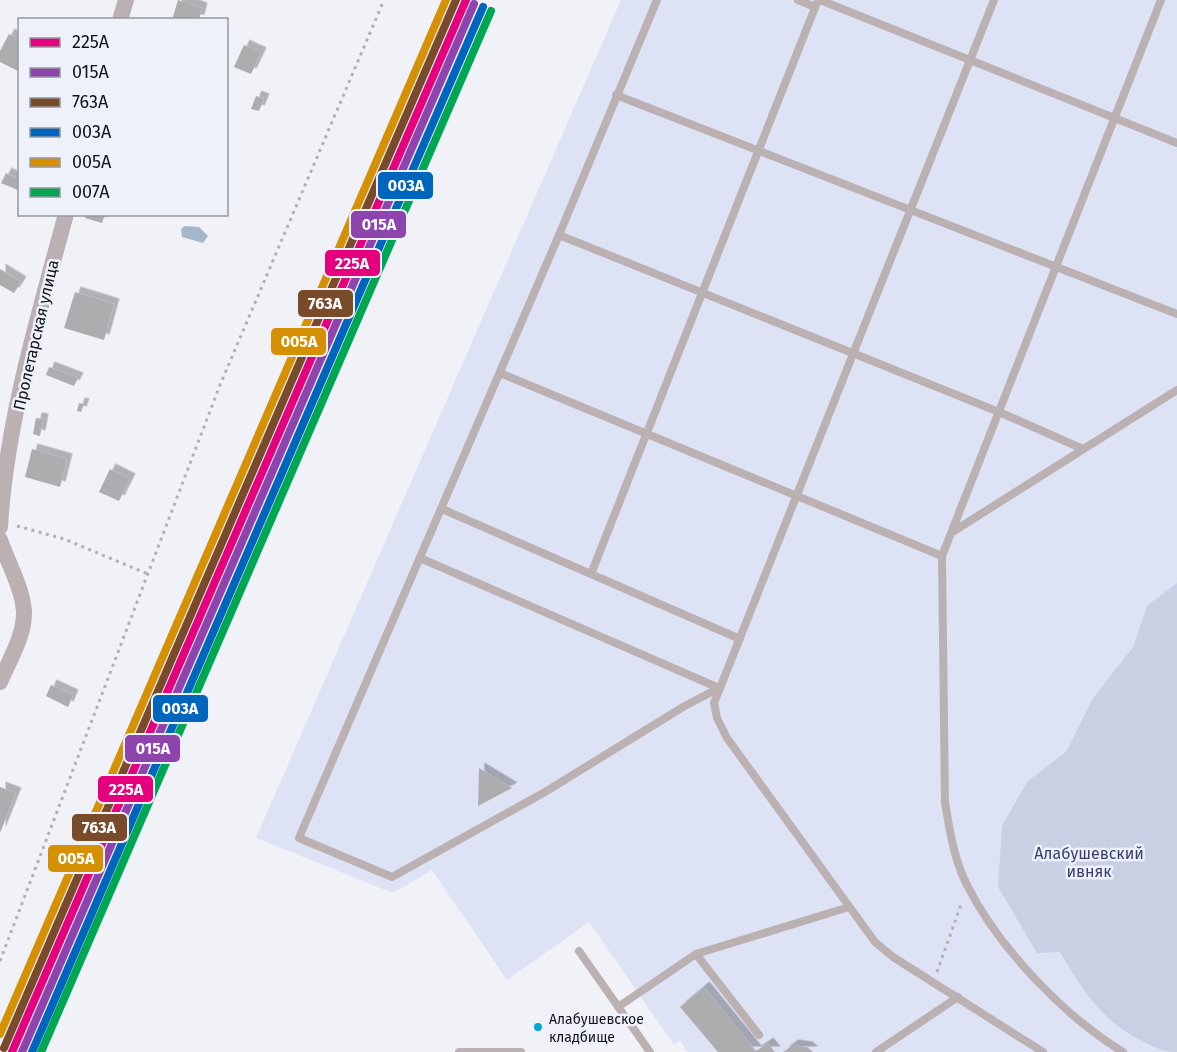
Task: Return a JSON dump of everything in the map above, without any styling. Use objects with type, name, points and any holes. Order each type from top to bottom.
[{"type":"street","points":[[121,18],[126,0]]},
{"type":"street","name":"Пролетарская улица","points":[[0,525],[1,498],[30,350],[65,216]]},
{"type":"street","points":[[0,682],[19,636],[24,613],[21,595],[2,549]]},
{"type":"lane","points":[[657,0],[442,509],[299,838],[392,877],[472,834],[683,707],[719,688]]},
{"type":"lane","points":[[798,0],[818,2],[1177,143]]},
{"type":"lane","points":[[994,0],[714,703],[717,718],[727,738],[875,942],[892,957],[1043,1052]]},
{"type":"lane","points":[[1123,1052],[1076,1018],[1034,978],[1006,944],[968,886],[950,834],[945,803],[942,556],[954,532],[1161,0]]},
{"type":"lane","points":[[591,574],[645,432],[818,2]]},
{"type":"lane","points":[[616,94],[1058,265],[1177,314]]},
{"type":"lane","points":[[559,235],[999,412],[1083,449]]},
{"type":"lane","points":[[500,373],[942,556]]},
{"type":"lane","points":[[954,532],[1177,390]]},
{"type":"lane","points":[[442,509],[740,639]]},
{"type":"lane","points":[[420,558],[719,688]]},
{"type":"lane","points":[[618,1007],[696,954],[849,907]]},
{"type":"lane","points":[[579,951],[650,1052]]},
{"type":"lane","points":[[696,954],[759,1035]]},
{"type":"lane","points":[[876,1052],[958,997]]},
{"type":"lane","points":[[459,1052],[521,1052]]},
{"type":"path","points":[[0,961],[220,385],[384,0]]},
{"type":"path","points":[[0,525],[64,539],[148,574]]},
{"type":"path","points":[[933,982],[968,886]]},
{"type":"green space","name":"Алабушевское кладбище","points":[[621,0],[1177,0],[1177,1052],[688,1052],[680,1041],[674,1045],[589,922],[507,980],[432,870],[393,893],[256,838]]},
{"type":"green space","name":"Алабушевский ивняк","points":[[1177,583],[1177,1052],[1155,1047],[1127,1033],[1115,1024],[1085,992],[1060,952],[1037,953],[998,887],[1002,826],[1027,782],[1067,751],[1093,698],[1133,647],[1147,606]]},
{"type":"shaded area","points":[[185,226],[199,227],[208,236],[203,243],[182,237],[181,229]]},
{"type":"building","points":[[178,0],[202,8],[200,18],[173,18]]},
{"type":"building","points":[[9,34],[18,39],[18,71],[0,62],[0,51]]},
{"type":"building","points":[[244,45],[261,53],[251,74],[234,67]]},
{"type":"building","points":[[256,96],[264,99],[259,111],[251,109]]},
{"type":"building","points":[[6,173],[18,179],[18,190],[1,183]]},
{"type":"building","points":[[86,216],[104,216],[102,223],[85,218]]},
{"type":"building","points":[[0,269],[21,282],[14,293],[0,285]]},
{"type":"building","points":[[75,292],[114,304],[104,340],[64,328]]},
{"type":"building","points":[[49,367],[78,378],[74,386],[46,375]]},
{"type":"building","points":[[79,403],[84,404],[81,412],[77,411]]},
{"type":"building","points":[[36,418],[43,419],[40,436],[33,434]]},
{"type":"building","points":[[32,449],[67,459],[60,487],[25,477]]},
{"type":"building","points":[[110,469],[130,479],[119,501],[99,492]]},
{"type":"building","points":[[51,685],[73,695],[68,707],[46,696]]},
{"type":"building","points":[[479,768],[512,788],[478,806]]},
{"type":"building","points":[[0,787],[16,793],[0,833]]},
{"type":"building","points":[[704,987],[756,1051],[768,1043],[775,1052],[718,1052],[680,1007]]},
{"type":"building","points":[[793,1045],[807,1047],[813,1052],[783,1052]]},
{"type":"transit line","name":"005А","points":[[0,1034],[446,0]]},
{"type":"transit line","name":"763А","points":[[4,1048],[456,0]]},
{"type":"transit line","name":"225А","points":[[12,1052],[466,0]]},
{"type":"transit line","name":"015А","points":[[22,1052],[474,4]]},
{"type":"transit line","name":"003А","points":[[32,1052],[483,7]]},
{"type":"transit line","name":"007А","points":[[41,1052],[491,11]]},
{"type":"place","name":"Алабушевское кладбище","points":[[538,1027]]}]
